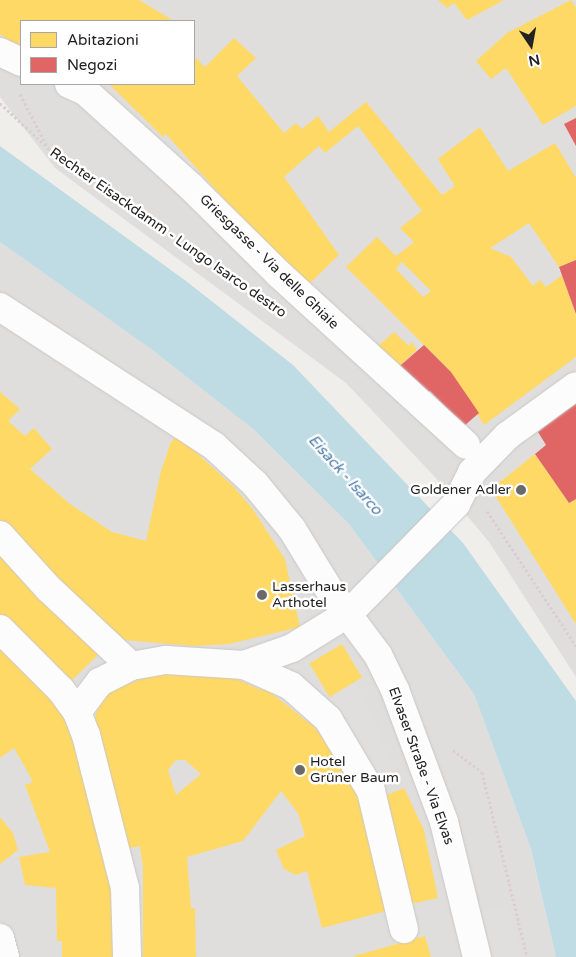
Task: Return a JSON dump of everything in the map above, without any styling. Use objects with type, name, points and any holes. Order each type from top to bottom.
[{"type":"street","points":[[0,52],[20,62]]},
{"type":"street","name":"Griesgasse - Via delle Ghiaie","points":[[71,85],[85,91],[183,180],[278,274],[466,445]]},
{"type":"street","name":"Elvaser Straße - Via Elvas","points":[[0,308],[214,446],[254,484],[292,529],[328,588],[378,655],[395,690],[444,822],[477,957]]},
{"type":"street","points":[[244,665],[292,648],[348,613],[461,494],[472,472],[507,436],[576,386]]},
{"type":"street","points":[[0,534],[48,588],[131,666]]},
{"type":"street","points":[[0,629],[62,690],[77,712],[94,764],[125,888],[126,957]]},
{"type":"street","points":[[77,712],[100,682],[131,666],[166,660],[244,665],[291,686],[328,719],[371,791],[404,929]]},
{"type":"street","points":[[0,938],[5,957]]},
{"type":"path","points":[[18,90],[49,149]]},
{"type":"path","name":"Rechter Eisackdamm - Lungo Isarco destro","points":[[0,103],[49,149],[239,280]]},
{"type":"path","points":[[461,494],[501,528],[576,646]]},
{"type":"shaded area","points":[[0,0],[576,0],[576,677],[489,542],[434,476],[346,383],[55,168],[0,97]]},
{"type":"shaded area","points":[[0,242],[151,349],[253,429],[349,524],[474,694],[531,849],[556,957],[0,957]]},
{"type":"shaded area","points":[[356,682],[400,781],[371,791],[328,719],[331,698]]},
{"type":"shaded area","points":[[509,905],[522,957],[477,957],[466,915]]},
{"type":"water","name":"Eisack - Isarco","points":[[0,146],[186,281],[293,365],[463,543],[576,701],[576,957],[556,957],[531,849],[474,694],[349,524],[253,429],[151,349],[0,242]]},
{"type":"building: Abitazioni","points":[[0,0],[139,0],[172,20],[20,20],[19,49],[0,34]]},
{"type":"building: Abitazioni","points":[[438,0],[504,0],[467,20],[454,3],[447,8]]},
{"type":"building: Abitazioni","points":[[571,0],[576,8],[576,106],[543,125],[506,68],[491,79],[476,61],[507,33]]},
{"type":"building: Abitazioni","points":[[234,38],[256,58],[237,76],[284,133],[296,123],[302,129],[318,116],[329,132],[366,102],[442,195],[455,186],[438,159],[480,127],[508,171],[555,143],[576,178],[576,260],[559,267],[529,223],[490,248],[511,257],[533,286],[540,280],[546,287],[562,275],[576,315],[576,357],[484,425],[451,372],[346,267],[377,237],[396,256],[414,242],[400,228],[422,211],[358,126],[325,153],[319,146],[284,177],[339,255],[304,289],[166,134],[163,137],[110,85],[195,85],[195,57],[205,67]],"holes":[[[402,262],[431,291],[423,297],[396,269]]]},
{"type":"building: Abitazioni","points":[[394,332],[409,346],[412,342],[417,350],[394,371],[371,352]]},
{"type":"building: Abitazioni","points":[[0,392],[20,409],[8,421],[25,436],[34,428],[52,449],[30,469],[70,504],[112,532],[146,541],[161,471],[171,442],[177,435],[232,485],[252,508],[285,559],[300,627],[229,644],[193,646],[124,640],[93,621],[0,529]]},
{"type":"building: Abitazioni","points":[[535,454],[569,503],[576,499],[576,624],[491,489]]},
{"type":"building: Abitazioni","points":[[0,551],[100,653],[68,684],[0,615]]},
{"type":"building: Abitazioni","points":[[0,642],[53,695],[77,732],[112,888],[113,957],[62,957],[62,941],[57,941],[56,888],[25,885],[19,857],[50,852],[25,785],[33,782],[14,748],[0,758]]},
{"type":"building: Abitazioni","points":[[342,644],[362,677],[330,697],[309,664]]},
{"type":"building: Abitazioni","points":[[166,670],[226,674],[261,690],[265,688],[313,726],[332,748],[363,804],[390,910],[322,928],[307,871],[296,875],[284,869],[276,850],[305,836],[298,813],[281,791],[243,841],[187,857],[191,908],[195,908],[196,957],[143,957],[143,868],[140,846],[125,849],[94,725],[97,710],[109,691]],"holes":[[[176,760],[185,760],[201,774],[176,795],[168,770]]]},
{"type":"building: Abitazioni","points":[[404,788],[424,830],[438,898],[406,905],[390,834],[395,831],[382,797]]},
{"type":"building: Abitazioni","points":[[0,817],[13,833],[18,850],[0,864]]},
{"type":"building: Abitazioni","points":[[425,936],[431,957],[354,956]]},
{"type":"building: Negozi","points":[[576,118],[576,146],[564,124]]},
{"type":"building: Negozi","points":[[576,260],[576,314],[559,267]]},
{"type":"building: Negozi","points":[[424,345],[451,372],[479,413],[464,426],[430,391],[423,397],[394,371]]},
{"type":"building: Negozi","points":[[576,403],[576,499],[569,503],[535,454],[546,445],[538,432]]},
{"type":"place","name":"Goldener Adler","points":[[521,490]]},
{"type":"place","name":"Lasserhaus Arthotel","points":[[262,595]]},
{"type":"place","name":"Hotel Grüner Baum","points":[[300,770]]}]
